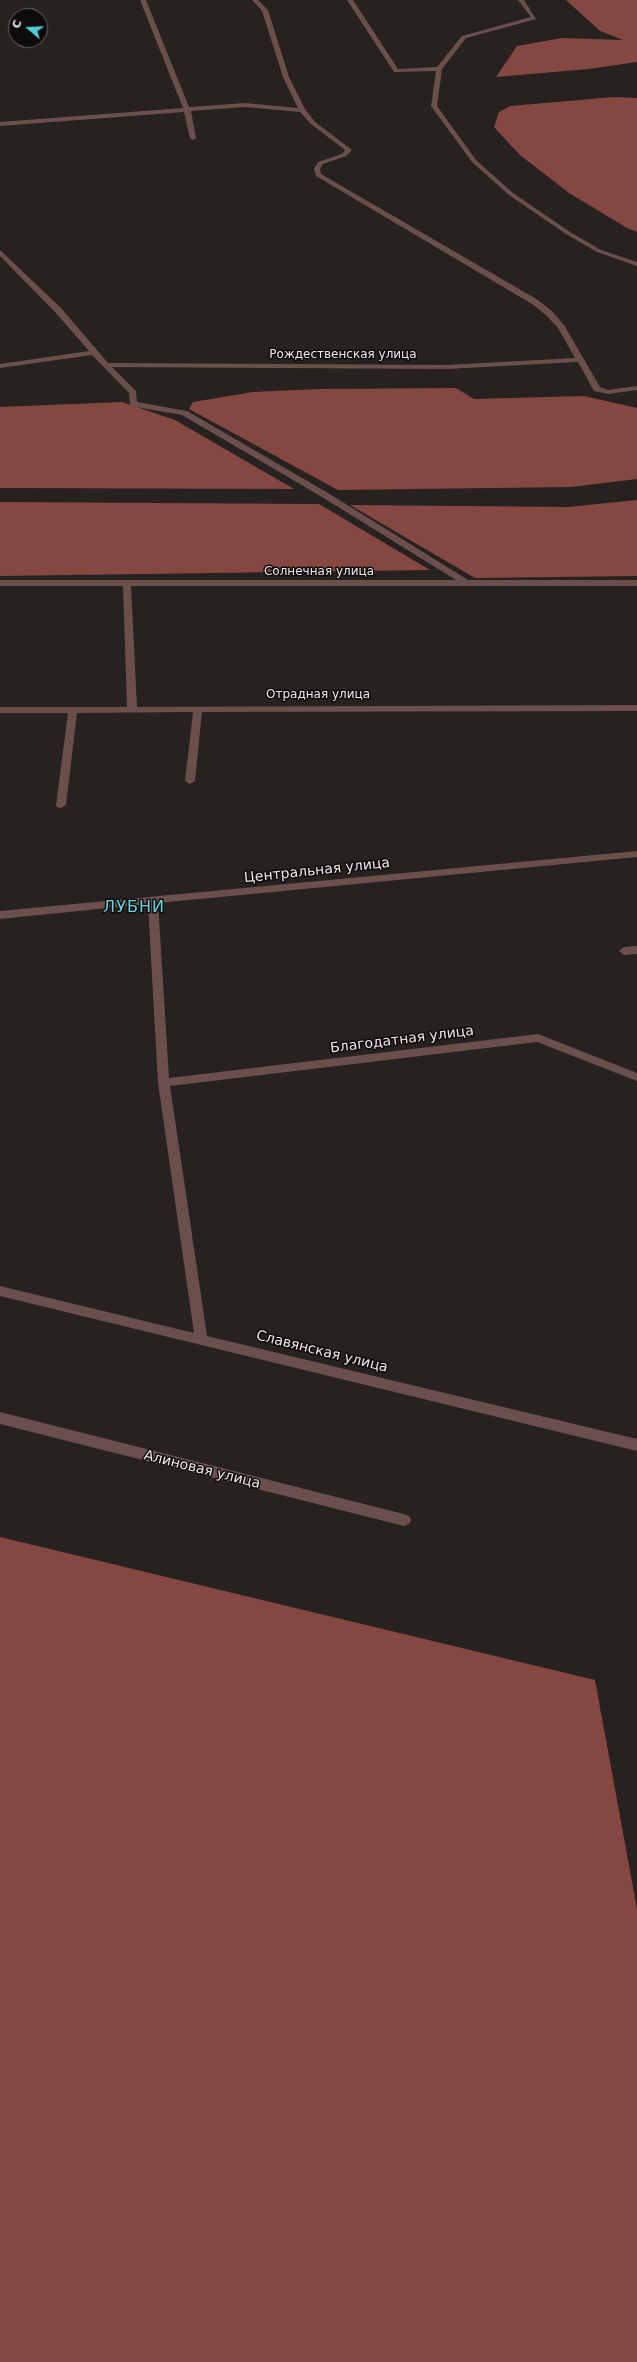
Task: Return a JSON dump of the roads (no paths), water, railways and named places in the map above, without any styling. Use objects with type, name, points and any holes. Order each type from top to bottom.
[{"type":"street","points":[[143,0],[187,109],[194,138]]},
{"type":"street","points":[[255,0],[265,10],[286,77],[302,110],[313,123],[349,150],[320,163],[317,170],[318,175],[535,302],[549,313],[561,327],[597,389],[608,392],[637,388]]},
{"type":"street","points":[[350,0],[396,71],[439,69]]},
{"type":"street","points":[[521,0],[534,18],[464,37],[439,69],[434,106],[474,162],[511,194],[568,233],[600,251],[637,264]]},
{"type":"street","points":[[0,124],[245,105],[302,110]]},
{"type":"street","points":[[0,252],[58,310],[94,353],[133,393],[133,404],[184,413],[325,495],[468,584]]},
{"type":"street","points":[[0,366],[94,353]]},
{"type":"street","name":"Рождественская улица","points":[[106,365],[447,367],[580,360]]},
{"type":"street","name":"Солнечная улица","points":[[0,583],[637,583]]},
{"type":"street","points":[[127,584],[132,709]]},
{"type":"street","points":[[190,781],[198,708]]},
{"type":"street","name":"Отрадная улица","points":[[0,710],[198,708],[637,708]]},
{"type":"street","points":[[61,805],[73,709]]},
{"type":"street","name":"Центральная улица","points":[[0,915],[637,854]]},
{"type":"street","points":[[153,901],[164,1083],[201,1339]]},
{"type":"street","points":[[624,952],[637,950]]},
{"type":"street","name":"Благодатная улица","points":[[164,1083],[538,1038],[637,1076]]},
{"type":"street","name":"Славянская улица","points":[[0,1291],[637,1445]]},
{"type":"street","name":"Алиновая улица","points":[[0,1418],[404,1520]]},
{"type":"district","name":"ЛУБНИ","points":[[134,908]]}]
